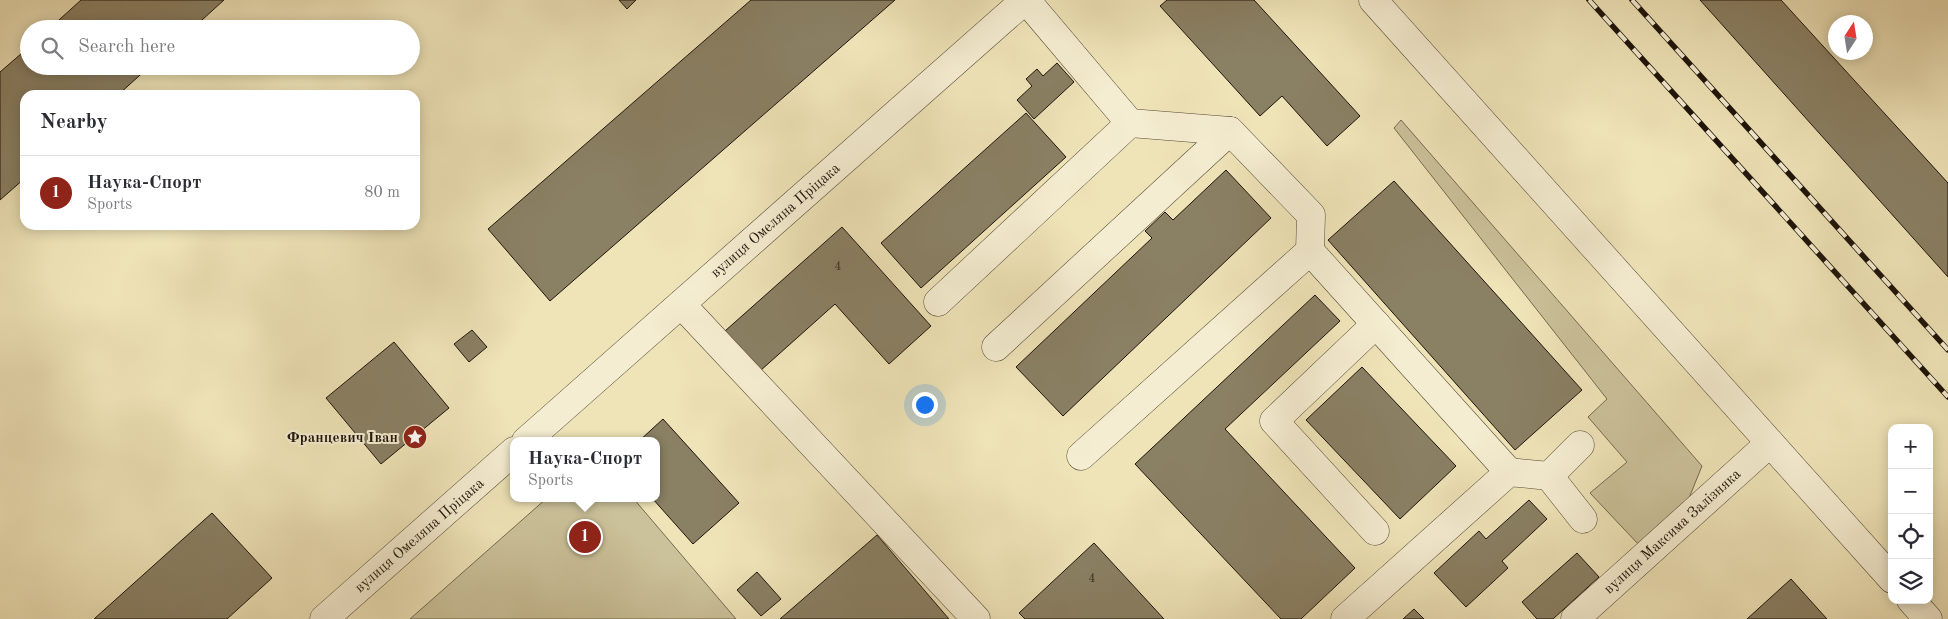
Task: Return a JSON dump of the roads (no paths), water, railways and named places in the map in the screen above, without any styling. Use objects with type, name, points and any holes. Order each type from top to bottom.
[{"type":"street","points":[[1025,0],[1130,123],[1230,131],[1311,215],[1310,251],[1509,472],[1549,476],[1583,519]]},
{"type":"street","name":"вулиця Омеляна Пріцака","points":[[531,437],[1025,0]]},
{"type":"street","points":[[1373,0],[1888,574]]},
{"type":"street","points":[[938,302],[1130,123]]},
{"type":"street","points":[[996,348],[1230,131]]},
{"type":"street","points":[[1081,456],[1310,251]]},
{"type":"street","points":[[681,304],[976,619]]},
{"type":"street","points":[[1374,531],[1274,421],[1376,324]]},
{"type":"street","name":"вулиця Максима Залізняка","points":[[1575,619],[1770,443]]},
{"type":"street","points":[[1549,476],[1580,445]]},
{"type":"street","name":"вулиця Омеляна Пріцака","points":[[324,619],[510,456]]},
{"type":"street","points":[[1345,619],[1509,472]]},
{"type":"street","points":[[1915,604],[1928,619]]},
{"type":"railway","points":[[1589,0],[1948,397]]},
{"type":"railway","points":[[1632,0],[1948,350]]},
{"type":"place","name":"Францевич Іван","points":[[415,437]]},
{"type":"place","name":"Наука-Спорт","points":[[585,537]]}]
